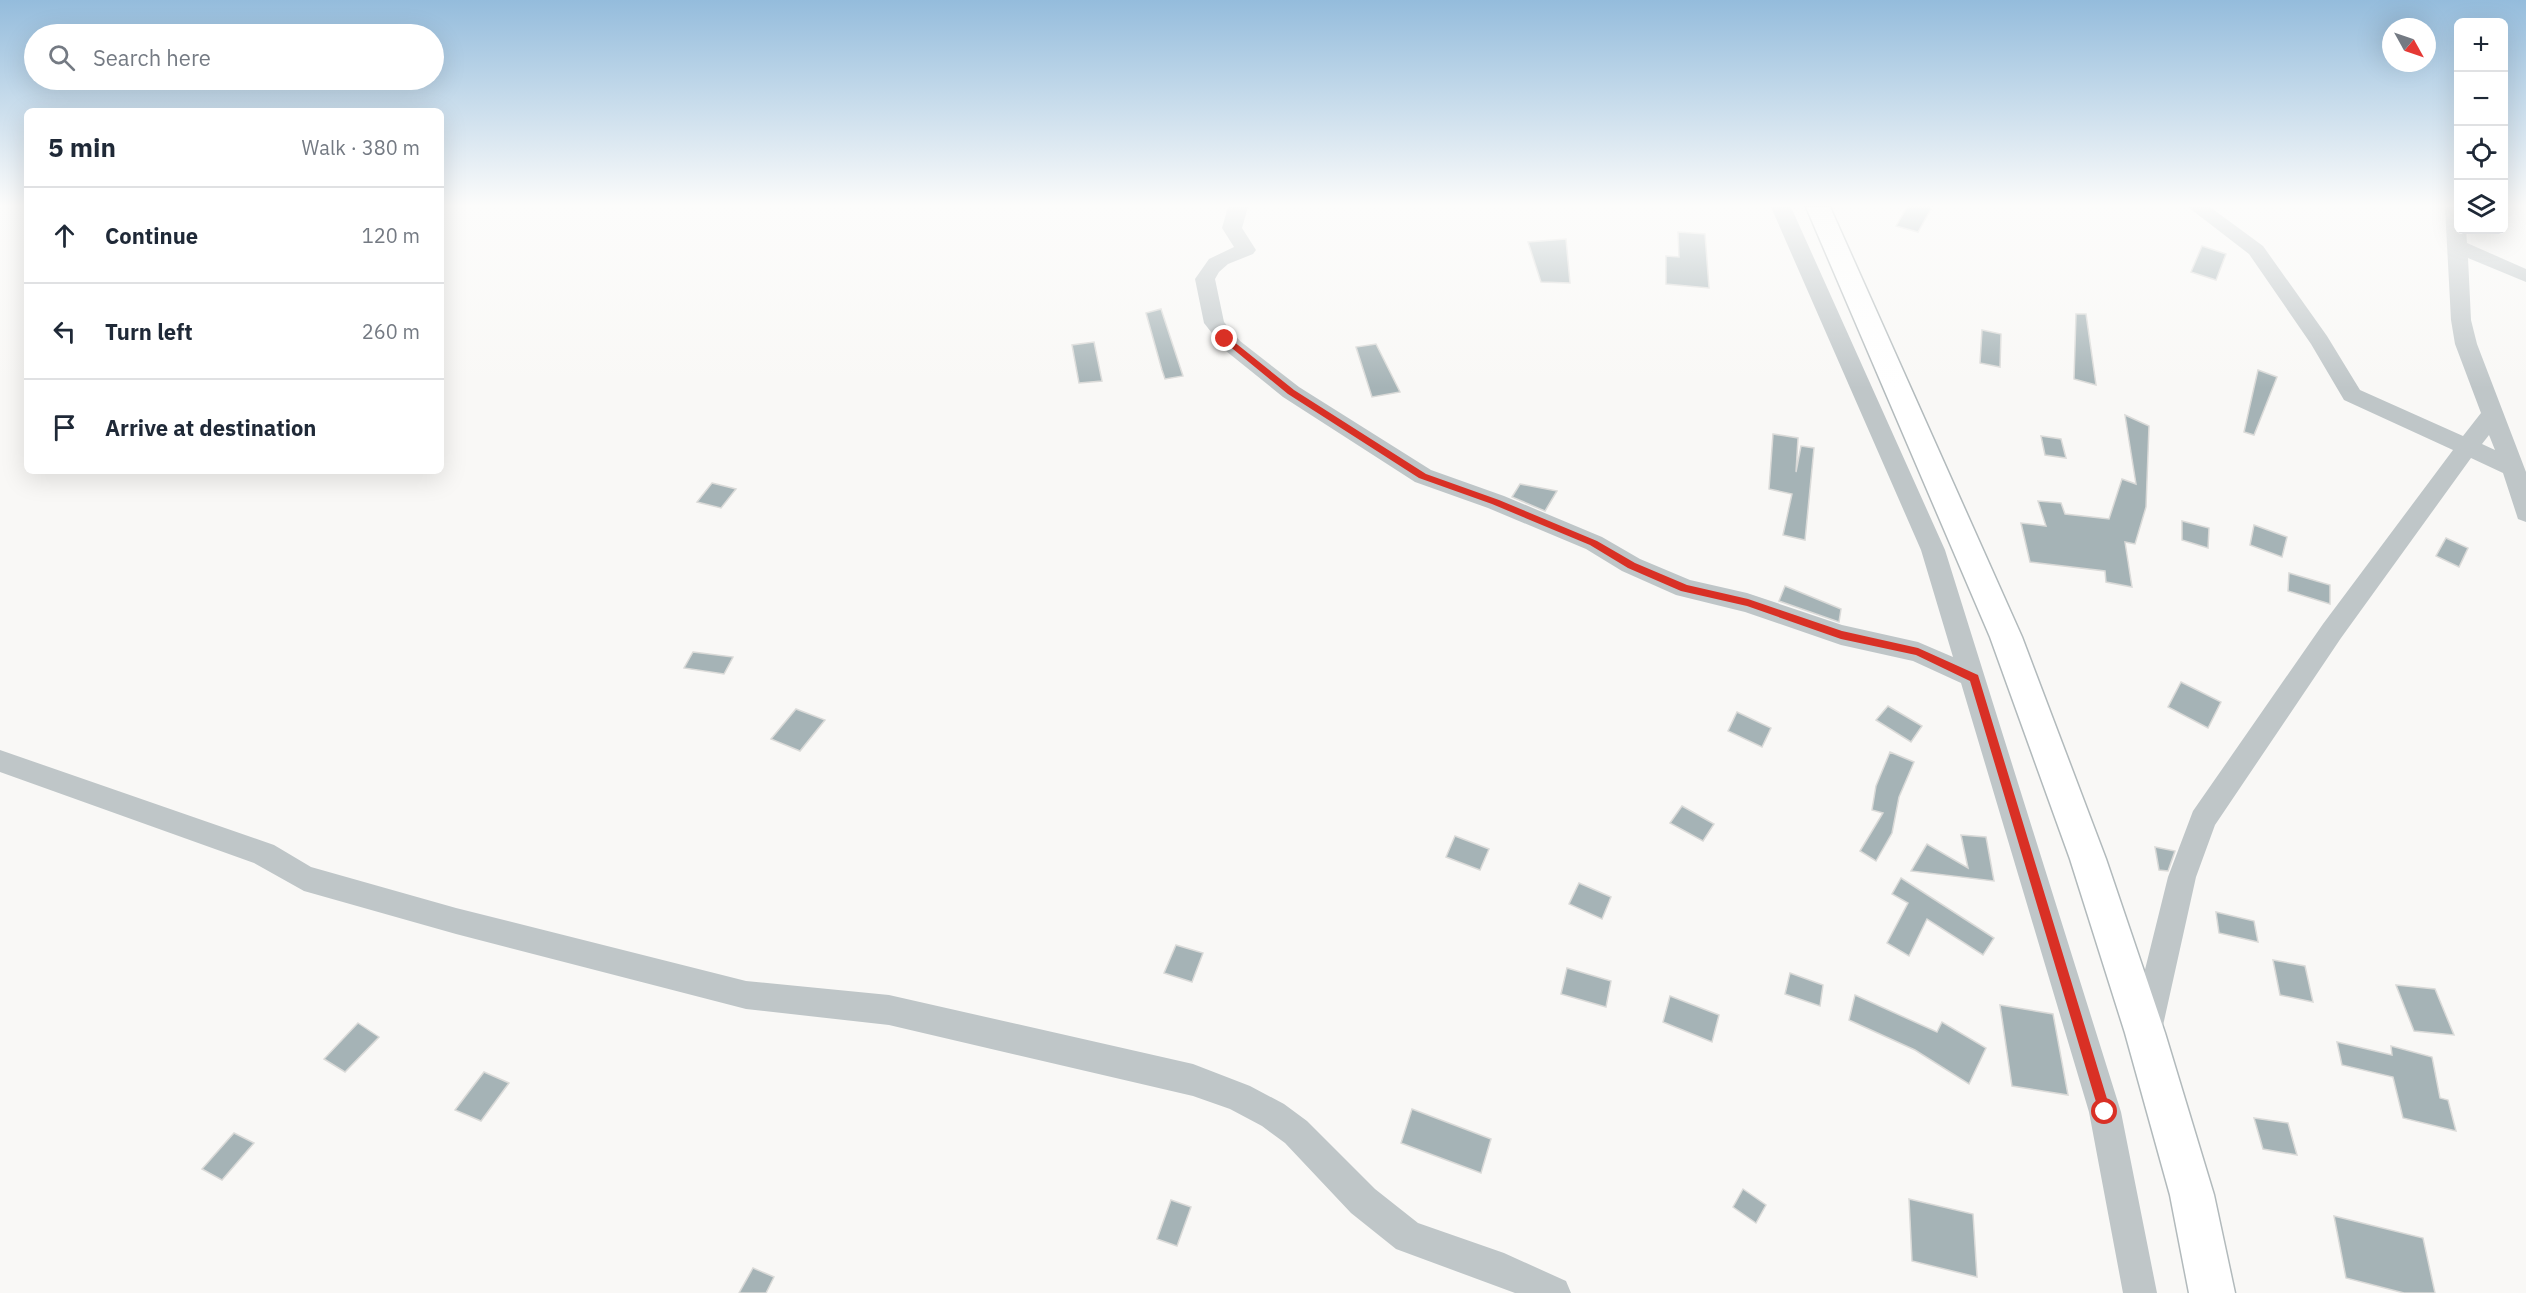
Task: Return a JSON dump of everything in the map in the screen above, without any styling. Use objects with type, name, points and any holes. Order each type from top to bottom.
[{"type":"main road","points":[[1844,267],[2006,637],[2088,859],[2145,1033],[2192,1195],[2212,1293]]},
{"type":"street","points":[[1212,267],[1205,279],[1214,323],[1233,346],[1291,392],[1422,476],[1552,525],[1594,543],[1631,565],[1685,588],[1748,603],[1841,635],[1918,652],[1974,678]]},
{"type":"street","points":[[1809,267],[1843,350],[1933,550],[2105,1112],[2140,1293]]},
{"type":"street","points":[[2268,267],[2320,341],[2352,395],[2513,468]]},
{"type":"street","points":[[2456,267],[2457,289],[2466,344],[2513,468],[2526,513]]},
{"type":"street","points":[[2506,267],[2526,276]]},
{"type":"street","points":[[2145,1033],[2182,877],[2203,820],[2332,631],[2492,414]]},
{"type":"street","points":[[1918,652],[1935,648],[1959,633]]},
{"type":"street","points":[[0,761],[264,854],[304,878],[456,921],[746,995],[889,1010],[1193,1080],[1239,1097],[1273,1115],[1296,1132],[1363,1201],[1408,1237],[1503,1270],[1554,1293]]},
{"type":"building","points":[[1536,267],[1569,267],[1570,283],[1541,282]]},
{"type":"building","points":[[1666,267],[1707,267],[1709,288],[1666,284]]},
{"type":"building","points":[[2193,267],[2221,267],[2216,280],[2191,272]]},
{"type":"building","points":[[1161,309],[1183,376],[1165,379],[1162,370],[1146,313]]},
{"type":"building","points":[[2076,314],[2086,314],[2096,385],[2074,379]]},
{"type":"building","points":[[1982,330],[2001,334],[2000,367],[1980,363]]},
{"type":"building","points":[[1094,342],[1102,381],[1079,383],[1072,345]]},
{"type":"building","points":[[1376,344],[1400,392],[1372,397],[1356,347]]},
{"type":"building","points":[[2258,370],[2277,377],[2254,435],[2244,432]]},
{"type":"building","points":[[2125,415],[2149,426],[2146,507],[2135,544],[2125,542],[2132,587],[2106,582],[2105,571],[2030,562],[2021,523],[2046,526],[2038,501],[2061,503],[2065,514],[2109,519],[2122,479],[2136,484]]},
{"type":"building","points":[[1773,434],[1798,438],[1796,472],[1801,446],[1814,448],[1805,540],[1783,535],[1792,494],[1769,489]]},
{"type":"building","points":[[2041,436],[2061,439],[2066,458],[2045,455]]},
{"type":"building","points":[[712,483],[736,489],[721,508],[697,502]]},
{"type":"building","points":[[1520,484],[1557,491],[1545,511],[1512,497]]},
{"type":"building","points":[[2182,521],[2209,528],[2208,548],[2182,540]]},
{"type":"building","points":[[2254,525],[2287,537],[2282,557],[2250,545]]},
{"type":"building","points":[[2446,538],[2468,548],[2459,567],[2436,556]]},
{"type":"building","points":[[2289,573],[2330,585],[2330,604],[2288,591]]},
{"type":"building","points":[[1785,586],[1841,609],[1839,622],[1779,601]]},
{"type":"building","points":[[693,652],[733,657],[724,674],[684,668]]},
{"type":"building","points":[[2181,682],[2221,702],[2208,728],[2168,707]]},
{"type":"building","points":[[1888,706],[1922,726],[1911,742],[1876,720]]},
{"type":"building","points":[[796,709],[825,720],[800,751],[771,739]]},
{"type":"building","points":[[1737,712],[1771,728],[1762,747],[1728,731]]},
{"type":"building","points":[[1890,752],[1914,762],[1899,797],[1892,833],[1876,861],[1860,851],[1883,813],[1872,810],[1876,786]]},
{"type":"building","points":[[1682,806],[1714,824],[1703,841],[1670,823]]},
{"type":"building","points":[[1961,835],[1986,837],[1994,881],[1911,871],[1927,844],[1968,868]]},
{"type":"building","points":[[1455,836],[1489,849],[1480,870],[1446,857]]},
{"type":"building","points":[[2155,847],[2175,851],[2168,871],[2159,870]]},
{"type":"building","points":[[1901,878],[1994,938],[1983,955],[1927,919],[1909,956],[1887,943],[1908,903],[1892,894]]},
{"type":"building","points":[[1579,883],[1611,897],[1602,919],[1569,904]]},
{"type":"building","points":[[2216,912],[2254,921],[2258,942],[2219,933]]},
{"type":"building","points":[[1176,945],[1203,953],[1192,982],[1164,973]]},
{"type":"building","points":[[2273,960],[2305,966],[2313,1002],[2280,995]]},
{"type":"building","points":[[1567,968],[1611,981],[1606,1007],[1561,994]]},
{"type":"building","points":[[1790,973],[1823,985],[1820,1006],[1785,994]]},
{"type":"building","points":[[2396,985],[2435,989],[2454,1035],[2414,1031]]},
{"type":"building","points":[[1855,995],[1937,1032],[1942,1022],[1986,1048],[1969,1084],[1915,1050],[1849,1020]]},
{"type":"building","points":[[1670,996],[1719,1015],[1712,1042],[1663,1022]]},
{"type":"building","points":[[2000,1005],[2053,1014],[2068,1095],[2012,1086]]},
{"type":"building","points":[[358,1023],[379,1037],[345,1072],[324,1059]]},
{"type":"building","points":[[2337,1042],[2392,1055],[2391,1046],[2432,1057],[2440,1098],[2448,1100],[2456,1131],[2403,1118],[2393,1077],[2342,1065]]},
{"type":"building","points":[[484,1072],[509,1083],[481,1121],[455,1110]]},
{"type":"building","points":[[1412,1109],[1491,1139],[1481,1173],[1401,1143]]},
{"type":"building","points":[[2254,1118],[2288,1123],[2297,1155],[2263,1149]]},
{"type":"building","points":[[234,1133],[254,1143],[222,1180],[202,1169]]},
{"type":"building","points":[[1743,1189],[1766,1205],[1756,1223],[1733,1207]]},
{"type":"building","points":[[1909,1199],[1973,1214],[1977,1277],[1912,1261]]},
{"type":"building","points":[[1171,1200],[1191,1207],[1177,1246],[1157,1239]]},
{"type":"building","points":[[2334,1216],[2423,1238],[2435,1293],[2404,1293],[2346,1278]]},
{"type":"building","points":[[753,1268],[774,1277],[766,1293],[739,1293]]},
{"type":"route","points":[[1225,339],[1291,392],[1422,476],[1496,502],[1594,543],[1631,565],[1685,588],[1748,603],[1841,635],[1918,652],[1974,678],[2105,1112]]}]
